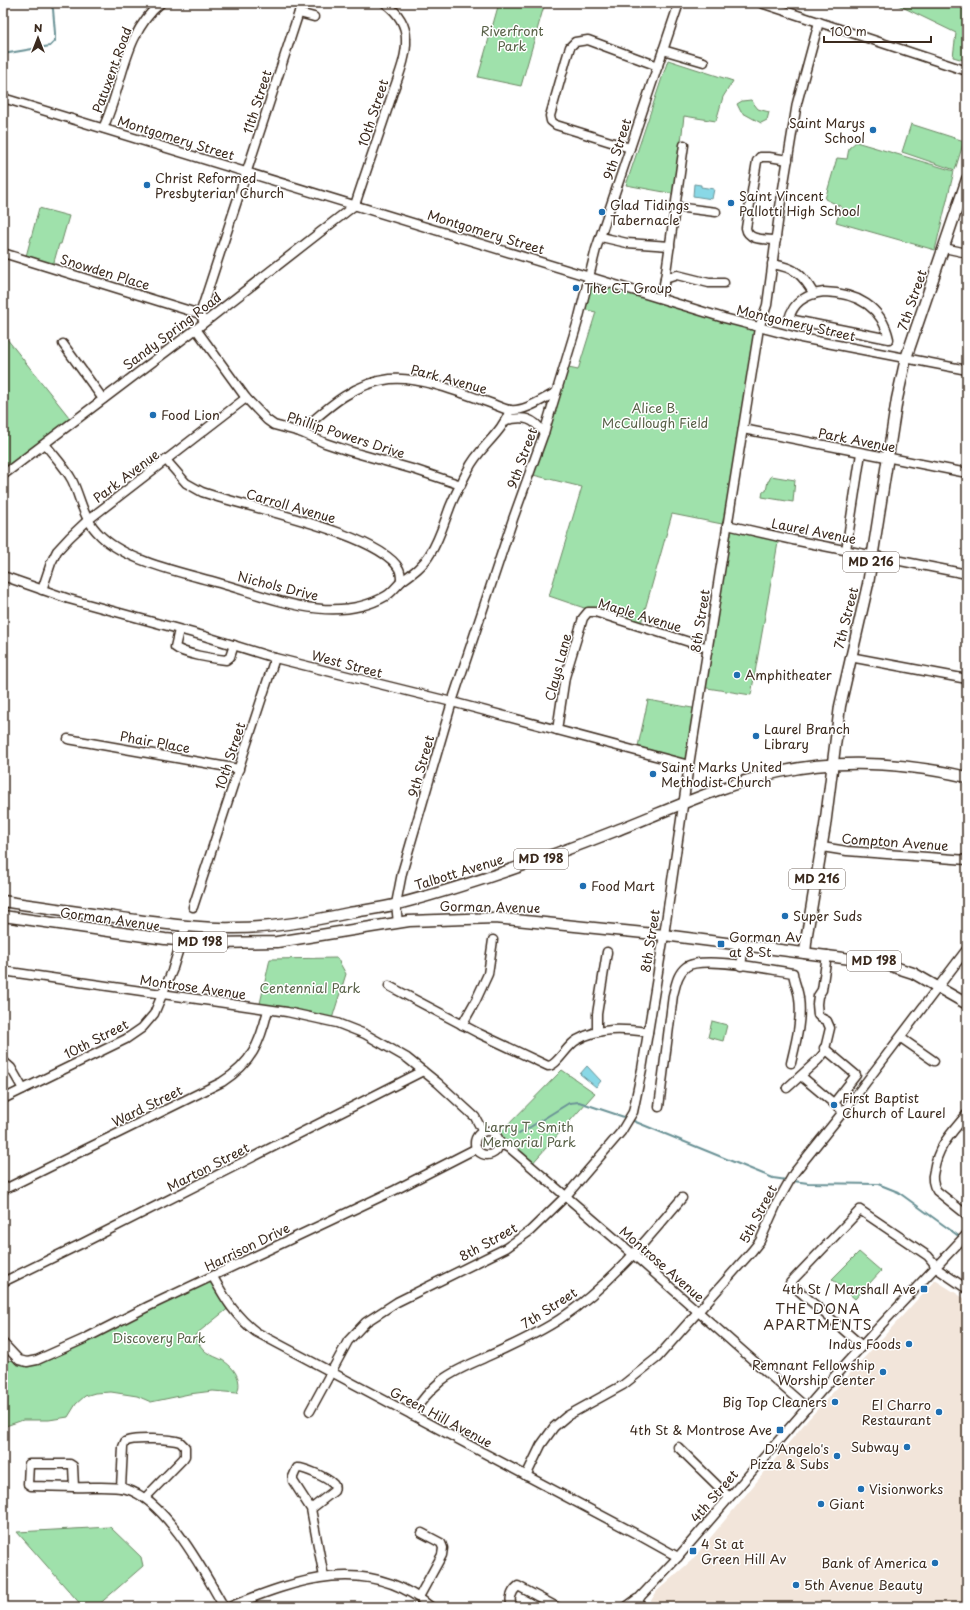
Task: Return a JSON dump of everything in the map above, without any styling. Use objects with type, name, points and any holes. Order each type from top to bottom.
[{"type":"main road","name":"7th Street","points":[[806,952],[807,934],[822,847],[840,706],[850,657],[861,617],[897,399],[906,358],[967,179]]},
{"type":"main road","name":"Talbott Avenue","points":[[396,904],[452,889],[504,872],[613,832],[684,803],[731,786],[779,772],[832,765],[870,764],[900,765],[967,777]]},
{"type":"main road","name":"Gorman Avenue","points":[[3,901],[186,926],[237,928],[275,925],[326,918],[396,904]]},
{"type":"main road","name":"Gorman Avenue","points":[[3,916],[181,941],[213,943],[277,942],[430,919],[495,918],[664,935],[869,960],[894,966],[913,973],[967,1004]]},
{"type":"street","name":"11th Street","points":[[200,314],[302,3]]},
{"type":"street","name":"10th Street","points":[[355,205],[400,72],[405,48],[404,28],[397,13],[385,3]]},
{"type":"street","name":"9th Street","points":[[398,923],[396,904],[406,860],[452,702],[515,513],[544,432],[578,321],[601,237],[679,3]]},
{"type":"street","points":[[761,3],[967,71]]},
{"type":"street","name":"Patuxent Road","points":[[103,128],[113,106],[134,39],[143,23],[157,4]]},
{"type":"street","points":[[299,13],[314,17]]},
{"type":"street","name":"8th Street","points":[[310,1411],[348,1341],[357,1331],[375,1316],[397,1302],[506,1248],[530,1232],[566,1196],[621,1132],[633,1112],[664,935],[689,765],[759,328],[767,305],[798,98],[819,22]]},
{"type":"street","points":[[630,148],[556,125],[551,121],[550,116],[570,47],[575,42],[588,40],[658,66]]},
{"type":"street","points":[[663,50],[704,62]]},
{"type":"street","name":"Montgomery Street","points":[[3,98],[759,328],[801,338],[967,370]]},
{"type":"street","points":[[661,298],[676,207],[684,146]]},
{"type":"street","points":[[776,240],[752,237],[748,234],[746,228],[757,161],[760,157],[788,160]]},
{"type":"street","name":"Sandy Spring Road","points":[[3,474],[45,444],[196,329],[355,205]]},
{"type":"street","points":[[676,207],[716,212]]},
{"type":"street","points":[[601,237],[627,243],[670,246]]},
{"type":"street","points":[[944,248],[967,253]]},
{"type":"street","name":"Snowden Place","points":[[3,253],[200,314]]},
{"type":"street","points":[[772,264],[784,266],[797,271],[814,294]]},
{"type":"street","points":[[665,279],[677,275],[709,283],[724,283]]},
{"type":"street","points":[[824,292],[845,294],[856,297],[867,303],[883,321],[889,339],[788,319],[790,313],[798,303],[814,294],[824,292]]},
{"type":"street","points":[[200,314],[204,322]]},
{"type":"street","name":"Phillip Powers Drive","points":[[196,329],[246,398],[267,420],[274,424],[300,432],[337,447],[461,485]]},
{"type":"street","points":[[63,344],[103,399]]},
{"type":"street","name":"Park Avenue","points":[[300,432],[334,402],[350,392],[379,381],[390,379],[415,380],[464,394],[510,410]]},
{"type":"street","points":[[510,410],[526,407],[555,393]]},
{"type":"street","name":"Park Avenue","points":[[42,590],[51,563],[57,551],[66,540],[88,520],[246,398]]},
{"type":"street","name":"Nichols Drive","points":[[45,444],[70,476],[83,511],[88,520],[102,537],[119,549],[137,558],[192,576],[299,606],[332,610],[361,606],[388,595],[401,581],[414,573],[429,556],[436,544],[451,505],[474,459],[506,420],[510,410]]},
{"type":"street","points":[[506,420],[516,418],[528,419],[534,421],[544,432]]},
{"type":"street","name":"Park Avenue","points":[[743,429],[967,473]]},
{"type":"street","points":[[846,550],[861,452]]},
{"type":"street","name":"Carroll Avenue","points":[[166,460],[186,483],[202,492],[340,533],[368,544],[399,568],[401,581]]},
{"type":"street","name":"Laurel Avenue","points":[[727,525],[793,540],[872,554],[967,574]]},
{"type":"street","name":"West Street","points":[[3,576],[42,590],[275,658],[452,702],[689,765]]},
{"type":"street","name":"Maple Avenue","points":[[588,612],[595,612],[708,648]]},
{"type":"street","name":"Clays Lane","points":[[557,730],[562,689],[568,666],[583,618],[588,612]]},
{"type":"street","points":[[179,630],[174,645],[179,650],[226,660],[230,657],[234,645]]},
{"type":"street","points":[[850,657],[967,679]]},
{"type":"street","name":"10th Street","points":[[193,907],[275,658]]},
{"type":"street","name":"Phair Place","points":[[68,739],[239,769]]},
{"type":"street","name":"Compton Avenue","points":[[822,847],[847,851],[967,860]]},
{"type":"street","name":"10th Street","points":[[3,1099],[134,1034],[150,1019],[163,994],[186,926]]},
{"type":"street","points":[[462,1024],[476,1000],[488,974],[493,940]]},
{"type":"street","points":[[741,966],[744,945]]},
{"type":"street","name":"5th Street","points":[[526,1476],[541,1445],[559,1422],[623,1384],[657,1358],[756,1247],[794,1173],[844,1112],[967,949]]},
{"type":"street","points":[[597,1032],[597,1014],[607,952]]},
{"type":"street","points":[[787,1088],[824,1053],[830,1028],[827,1021],[821,1018],[818,1014],[817,1004],[818,996],[822,990],[827,955]]},
{"type":"street","points":[[659,1107],[673,995],[681,972],[693,963],[701,962],[729,964],[793,973],[799,996],[800,1012],[799,1027],[791,1063]]},
{"type":"street","name":"Montrose Avenue","points":[[3,972],[268,1010],[322,1019],[354,1029],[394,1049],[423,1071],[475,1116],[483,1132]]},
{"type":"street","points":[[389,986],[548,1066],[555,1064],[568,1047],[576,1040],[597,1032],[627,1030],[648,1032]]},
{"type":"street","name":"Ward Street","points":[[3,1190],[222,1082],[233,1075],[242,1068],[254,1051],[262,1032],[268,1010]]},
{"type":"street","points":[[901,1038],[934,1061]]},
{"type":"street","points":[[824,1048],[856,1075],[834,1103]]},
{"type":"street","points":[[3,1061],[11,1068],[23,1089]]},
{"type":"street","name":"Marton Street","points":[[3,1282],[98,1236],[423,1071]]},
{"type":"street","points":[[801,1076],[844,1112]]},
{"type":"street","points":[[967,1114],[944,1142],[937,1156],[933,1173],[933,1185],[937,1190],[967,1215]]},
{"type":"street","points":[[487,1131],[494,1133],[497,1136],[499,1143],[497,1150],[490,1154],[483,1154],[477,1148],[476,1140],[480,1134],[487,1131]]},
{"type":"street","name":"Montrose Avenue","points":[[499,1143],[511,1149],[566,1196],[807,1408]]},
{"type":"street","name":"Harrison Drive","points":[[3,1343],[18,1359],[24,1362],[37,1360],[395,1190],[477,1148]]},
{"type":"street","name":"7th Street","points":[[412,1415],[423,1398],[442,1380],[538,1332],[560,1319],[596,1292],[634,1255],[682,1198]]},
{"type":"street","points":[[862,1346],[790,1283],[860,1210],[928,1256],[936,1268],[967,1289]]},
{"type":"street","name":"4th Street","points":[[626,1607],[641,1596],[678,1557],[862,1346],[967,1234]]},
{"type":"street","name":"Green Hill Avenue","points":[[214,1277],[230,1307],[245,1324],[267,1338],[330,1373],[678,1557]]},
{"type":"street","points":[[121,1488],[123,1444],[127,1440],[180,1442],[185,1447],[183,1459],[145,1498]]},
{"type":"street","points":[[678,1447],[730,1497]]},
{"type":"street","points":[[74,1487],[73,1466],[70,1464],[29,1464],[28,1484],[31,1486],[74,1487],[121,1488],[132,1491],[145,1498],[162,1515],[183,1540],[201,1566],[224,1607]]},
{"type":"street","points":[[311,1509],[334,1491],[335,1488],[333,1483],[311,1472],[297,1468],[293,1481],[311,1509],[324,1577]]},
{"type":"street","points":[[419,1597],[442,1555],[443,1550],[441,1543],[422,1533]]},
{"type":"street","points":[[229,1607],[270,1591],[324,1577],[350,1575],[370,1577],[396,1585],[419,1597],[431,1607]]},
{"type":"street","points":[[514,1607],[510,1604],[510,1600],[515,1588],[518,1586],[557,1607]]},
{"type":"street","name":"4th Street","points":[[634,1607],[641,1596]]},
{"type":"shaded area","points":[[935,1280],[967,1300],[967,1607],[647,1607],[657,1591],[692,1560],[805,1423]]},
{"type":"green space","name":"Riverfront Park","points":[[499,3],[567,3],[544,6],[521,86],[478,77]]},
{"type":"green space","name":"Riverfront Park","points":[[569,3],[639,3],[638,8]]},
{"type":"green space","points":[[894,3],[967,3],[967,61],[953,57],[956,33]]},
{"type":"green space","points":[[668,60],[733,81],[723,97],[716,121],[684,116],[675,194],[626,185]]},
{"type":"green space","points":[[751,100],[758,109],[769,112],[767,120],[761,123],[741,112],[737,104],[742,101]]},
{"type":"green space","points":[[911,124],[964,141],[955,170],[902,152]]},
{"type":"green space","points":[[856,142],[954,171],[935,250],[836,222],[842,207],[825,199],[837,158],[847,159],[849,148]]},
{"type":"green space","points":[[39,208],[69,216],[52,269],[25,260]]},
{"type":"green space","name":"Alice B. McCullough Field","points":[[590,276],[759,328],[727,525],[672,514],[640,627],[549,596],[582,487],[529,474],[564,367],[578,370],[596,312],[581,309]]},
{"type":"green space","points":[[3,334],[73,422],[3,475]]},
{"type":"green space","points":[[771,476],[795,480],[793,502],[762,497],[763,491],[766,491],[768,481]]},
{"type":"green space","points":[[727,525],[779,537],[751,695],[701,687]]},
{"type":"green space","points":[[648,700],[698,709],[689,765],[637,751]]},
{"type":"green space","name":"Centennial Park","points":[[337,958],[346,974],[331,1022],[259,1008],[270,959]]},
{"type":"green space","points":[[712,1021],[727,1025],[723,1041],[708,1037]]},
{"type":"green space","name":"Larry T. Smith Memorial Park","points":[[562,1070],[595,1093],[530,1166],[499,1143],[497,1136]]},
{"type":"green space","points":[[859,1252],[881,1271],[855,1299],[832,1279]]},
{"type":"green space","name":"Discovery Park","points":[[213,1277],[230,1307],[195,1335],[199,1344],[205,1351],[222,1360],[234,1370],[239,1383],[237,1393],[213,1391],[189,1394],[151,1402],[137,1396],[111,1392],[95,1393],[85,1396],[76,1404],[68,1417],[49,1420],[23,1420],[3,1427],[3,1361],[19,1360],[24,1362]]},
{"type":"green space","points":[[110,1527],[141,1557],[143,1566],[96,1607],[83,1607],[17,1532]]},
{"type":"water","points":[[694,184],[701,185],[701,187],[714,189],[712,199],[693,196]]},
{"type":"water","points":[[587,1066],[601,1081],[596,1087],[580,1074]]},
{"type":"waterway","points":[[3,54],[50,46],[55,41],[53,9],[49,3]]},
{"type":"waterway","points":[[519,1134],[569,1103],[579,1102],[627,1118]]},
{"type":"waterway","points":[[631,1120],[773,1178],[787,1180]]},
{"type":"waterway","points":[[793,1181],[808,1183],[878,1184],[898,1192],[960,1237]]},
{"type":"place","name":"Saint Marys School","points":[[873,130]]},
{"type":"place","name":"Christ Reformed Presbyterian Church","points":[[147,185]]},
{"type":"place","name":"Saint Vincent Pallotti High School","points":[[731,203]]},
{"type":"place","name":"Glad Tidings Tabernacle","points":[[602,212]]},
{"type":"place","name":"The CT Group","points":[[576,288]]},
{"type":"place","name":"Food Lion","points":[[153,415]]},
{"type":"place","name":"Amphitheater","points":[[737,675]]},
{"type":"place","name":"Laurel Branch Library","points":[[756,736]]},
{"type":"place","name":"Saint Marks United Methodist Church","points":[[653,774]]},
{"type":"place","name":"Food Mart","points":[[583,886]]},
{"type":"place","name":"Super Suds","points":[[785,916]]},
{"type":"place","name":"Gorman Av at 8 St","points":[[721,944]]},
{"type":"place","name":"First Baptist Church of Laurel","points":[[834,1105]]},
{"type":"place","name":"4th St / Marshall Ave","points":[[924,1289]]},
{"type":"place","name":"Indus Foods","points":[[909,1344]]},
{"type":"place","name":"Remnant Fellowship Worship Center","points":[[883,1372]]},
{"type":"place","name":"Big Top Cleaners","points":[[835,1402]]},
{"type":"place","name":"El Charro Restaurant","points":[[939,1412]]},
{"type":"place","name":"4th St & Montrose Ave","points":[[780,1430]]},
{"type":"place","name":"Subway","points":[[907,1447]]},
{"type":"place","name":"D'Angelo's Pizza & Subs","points":[[837,1456]]},
{"type":"place","name":"Visionworks","points":[[861,1489]]},
{"type":"place","name":"Giant","points":[[821,1504]]},
{"type":"place","name":"4 St at Green Hill Av","points":[[693,1551]]},
{"type":"place","name":"Bank of America","points":[[935,1563]]},
{"type":"place","name":"5th Avenue Beauty","points":[[796,1585]]},
{"type":"district","name":"THE DONA APARTMENTS","points":[[818,1318]]}]
